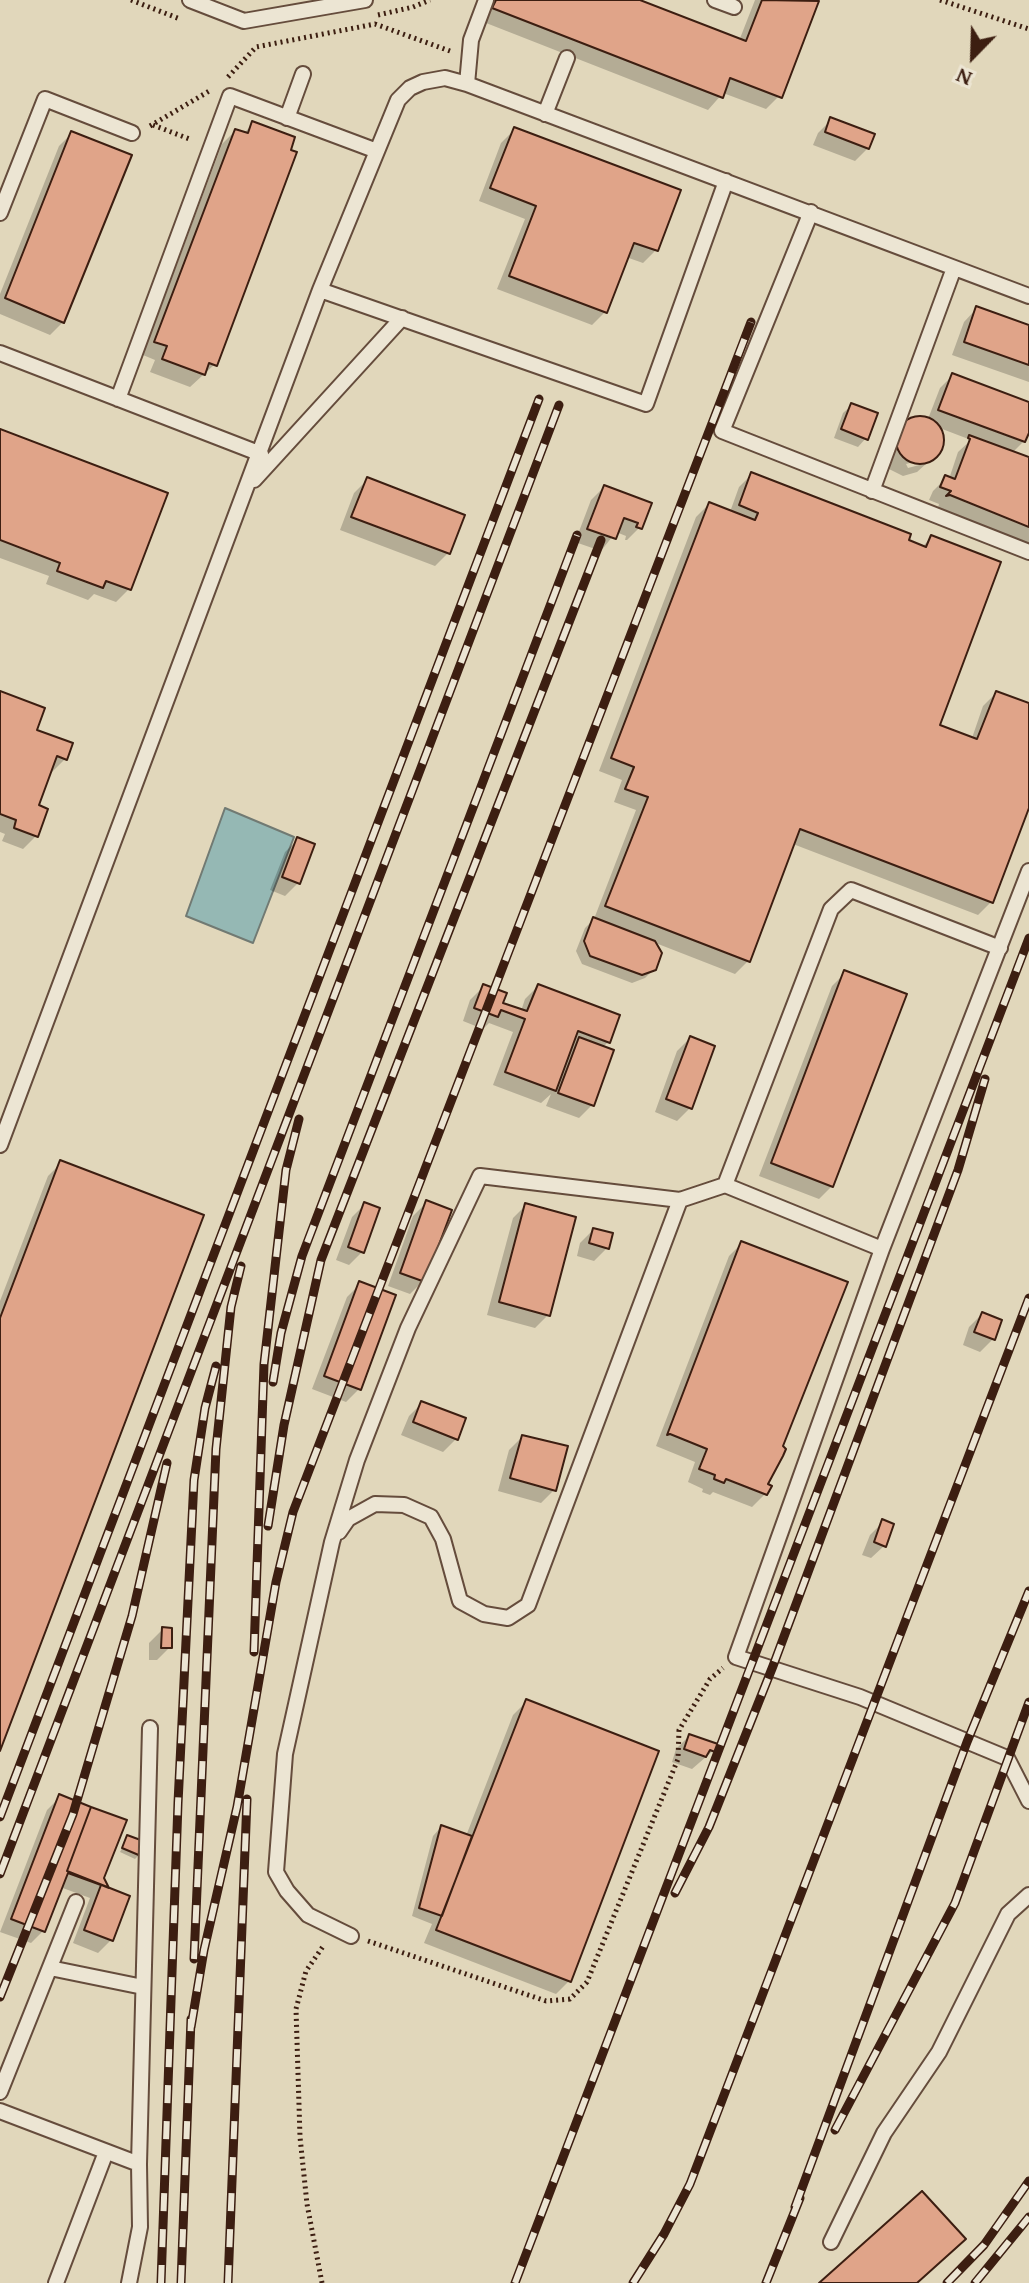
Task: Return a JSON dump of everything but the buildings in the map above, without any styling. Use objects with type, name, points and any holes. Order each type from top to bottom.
[{"type":"lane","points":[[190,0],[244,21],[365,0]]},
{"type":"lane","points":[[467,84],[471,40],[486,0]]},
{"type":"lane","points":[[715,0],[734,7]]},
{"type":"lane","points":[[545,114],[567,58]]},
{"type":"lane","points":[[287,118],[303,74]]},
{"type":"lane","points":[[0,1145],[320,290],[398,100],[410,88],[445,78],[467,84],[1029,296]]},
{"type":"lane","points":[[118,399],[230,96],[377,151]]},
{"type":"lane","points":[[0,213],[45,99],[132,133]]},
{"type":"lane","points":[[320,290],[646,404],[726,181]]},
{"type":"lane","points":[[811,212],[722,431],[1029,552]]},
{"type":"lane","points":[[872,491],[954,268]]},
{"type":"lane","points":[[249,486],[402,318]]},
{"type":"lane","points":[[0,353],[261,454]]},
{"type":"lane","points":[[1029,871],[882,1249],[736,1657],[860,1697],[1007,1758],[1029,1801]]},
{"type":"lane","points":[[725,1185],[831,909],[851,890],[1000,948]]},
{"type":"lane","points":[[351,1936],[308,1915],[287,1891],[276,1872],[285,1754],[332,1542],[357,1460],[408,1328],[480,1176],[680,1200],[725,1185],[882,1249]]},
{"type":"lane","points":[[332,1542],[348,1519],[375,1504],[404,1505],[431,1517],[443,1539],[460,1601],[484,1614],[508,1618],[528,1605],[680,1200]]},
{"type":"lane","points":[[129,2283],[140,2227],[150,1728]]},
{"type":"lane","points":[[831,2242],[884,2133],[939,2052],[1008,1914],[1029,1895]]},
{"type":"lane","points":[[0,2092],[76,1902]]},
{"type":"lane","points":[[50,1968],[143,1987]]},
{"type":"lane","points":[[0,2111],[139,2164]]},
{"type":"lane","points":[[56,2283],[106,2152]]},
{"type":"path","points":[[940,0],[1029,29]]},
{"type":"path","points":[[152,125],[211,148]]},
{"type":"path","points":[[322,2283],[307,2204],[300,2137],[296,2009],[306,1971],[323,1946],[351,1936],[546,2001],[570,1999],[587,1982],[678,1759],[679,1730],[710,1679],[736,1657]]},
{"type":"water","points":[[225,808],[294,837],[253,943],[186,916]]},
{"type":"railway","points":[[191,2027],[204,1950],[237,1807],[276,1582],[293,1512],[751,322]]},
{"type":"railway","points":[[0,1817],[539,399]]},
{"type":"railway","points":[[0,1874],[559,405]]},
{"type":"railway","points":[[273,1382],[281,1333],[302,1256],[577,535]]},
{"type":"railway","points":[[268,1526],[284,1425],[321,1260],[601,540]]},
{"type":"railway","points":[[515,2283],[1029,938]]},
{"type":"railway","points":[[675,1893],[709,1827],[773,1666],[958,1170],[985,1079]]},
{"type":"railway","points":[[254,1652],[264,1364],[286,1170],[299,1119]]},
{"type":"railway","points":[[194,1959],[216,1449],[231,1307],[241,1266]]},
{"type":"railway","points":[[633,2283],[664,2234],[690,2184],[1029,1298]]},
{"type":"railway","points":[[161,2283],[178,1803],[194,1480],[205,1408],[216,1366]]},
{"type":"railway","points":[[0,1997],[73,1814],[132,1616],[167,1463]]},
{"type":"railway","points":[[795,2207],[967,1742],[1029,1591]]},
{"type":"railway","points":[[835,2130],[955,1903],[1029,1702]]},
{"type":"railway","points":[[228,2283],[247,1799]]},
{"type":"railway","points":[[181,2283],[191,2019]]},
{"type":"railway","points":[[947,2283],[984,2245],[1029,2181]]},
{"type":"railway","points":[[766,2283],[800,2198]]},
{"type":"railway","points":[[975,2283],[1029,2217]]}]
